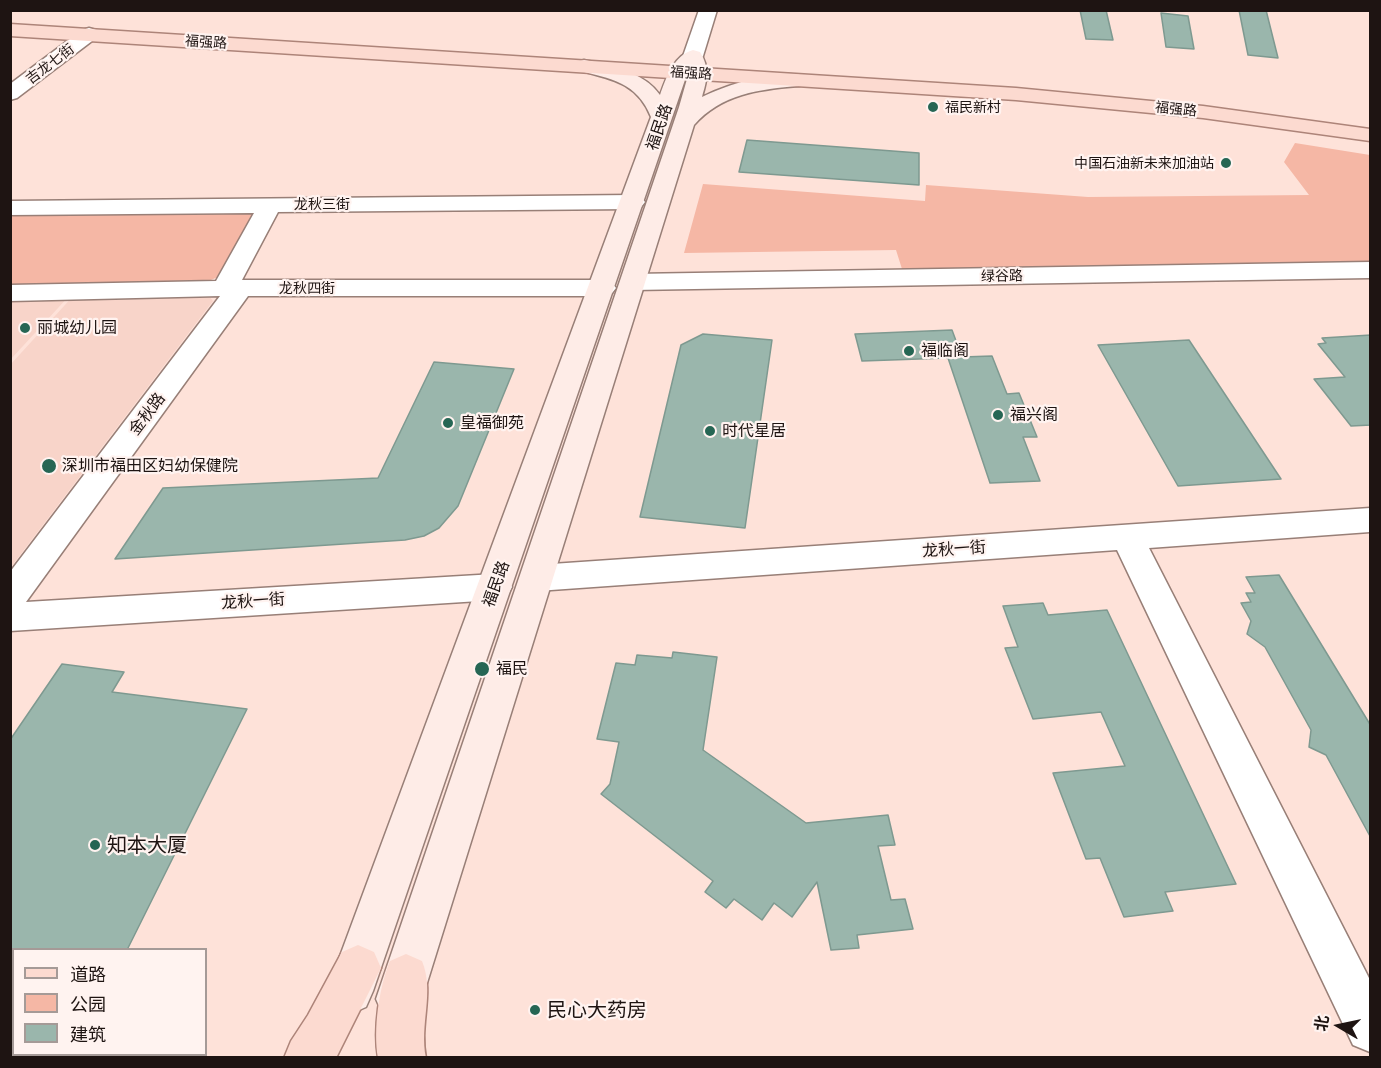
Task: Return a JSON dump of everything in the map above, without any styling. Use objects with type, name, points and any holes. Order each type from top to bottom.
[{"type":"main road","name":"福强路","points":[[10,16],[690,67],[799,81],[1016,94],[1120,103],[1371,135]]},
{"type":"main road","name":"福强路","points":[[10,30],[584,66],[690,67],[1065,80],[1232,97]]},
{"type":"main road","points":[[584,66],[627,77],[642,86],[673,121],[726,94],[774,82],[799,81]]},
{"type":"main road","name":"福民路","points":[[380,1058],[537,578],[618,285],[690,67]]},
{"type":"main road","name":"福民路","points":[[327,1058],[495,587],[618,285],[633,202],[673,121]]},
{"type":"main road","points":[[308,1058],[325,1032],[358,968]]},
{"type":"main road","points":[[402,1058],[399,1043],[406,977]]},
{"type":"street","points":[[690,67],[708,10]]},
{"type":"street","name":"吉龙七街","points":[[10,94],[89,34]]},
{"type":"street","name":"龙秋三街","points":[[10,208],[633,202]]},
{"type":"street","name":"金秋路","points":[[10,598],[232,289],[271,204]]},
{"type":"street","name":"绿谷路","points":[[618,285],[1371,270]]},
{"type":"street","name":"龙秋四街","points":[[10,293],[618,285]]},
{"type":"street","name":"龙秋一街","points":[[537,578],[1371,520]]},
{"type":"street","points":[[1127,537],[1371,1028]]},
{"type":"street","name":"龙秋一街","points":[[10,617],[495,587]]},
{"type":"shaded area","name":"深圳市福田区妇幼保健院","points":[[206,292],[213,301],[11,567],[10,365],[75,294]]},
{"type":"shaded area","name":"丽城幼儿园","points":[[70,295],[11,359],[11,296]]},
{"type":"green space","points":[[1295,143],[1370,155],[1370,262],[902,269],[896,250],[684,253],[703,184],[925,201],[926,185],[1088,197],[1309,195],[1284,162]]},
{"type":"green space","points":[[246,209],[258,217],[227,273],[204,283],[11,288],[10,217],[24,213]]},
{"type":"building","points":[[1080,10],[1106,10],[1113,40],[1086,39]]},
{"type":"building","points":[[1239,10],[1266,10],[1278,58],[1248,55]]},
{"type":"building","points":[[1161,13],[1188,16],[1194,49],[1166,47]]},
{"type":"building","points":[[747,140],[919,153],[919,185],[739,172]]},
{"type":"building","name":"福兴阁","points":[[952,330],[962,357],[992,356],[1007,394],[1019,393],[1037,437],[1023,437],[1040,481],[990,483],[948,358],[862,361],[855,334]]},
{"type":"building","name":"时代星居","points":[[703,334],[772,340],[745,528],[640,517],[681,345]]},
{"type":"building","points":[[1371,335],[1371,425],[1351,426],[1314,379],[1345,377],[1318,344],[1326,343],[1322,338]]},
{"type":"building","points":[[1189,340],[1281,479],[1178,486],[1098,345]]},
{"type":"building","name":"皇福御苑","points":[[434,362],[514,369],[458,506],[439,528],[424,536],[405,540],[115,559],[163,488],[378,478]]},
{"type":"building","points":[[1279,575],[1371,726],[1371,838],[1326,755],[1309,747],[1311,730],[1265,647],[1247,634],[1251,621],[1241,603],[1251,602],[1246,593],[1255,593],[1246,577]]},
{"type":"building","points":[[1043,603],[1048,615],[1107,610],[1236,884],[1165,892],[1173,911],[1124,917],[1100,858],[1086,859],[1053,773],[1125,766],[1101,712],[1033,719],[1005,648],[1018,647],[1003,606]]},
{"type":"building","points":[[673,652],[717,657],[703,750],[806,823],[888,815],[895,845],[878,846],[891,900],[905,899],[913,929],[857,935],[859,948],[831,950],[817,882],[792,917],[774,903],[762,920],[734,899],[726,908],[705,892],[713,881],[601,794],[610,784],[619,742],[597,739],[616,663],[635,665],[637,655],[672,658]]},
{"type":"building","name":"知本大厦","points":[[62,664],[124,672],[112,692],[247,709],[128,948],[12,948],[10,950],[10,740]]},
{"type":"place","name":"福民新村","points":[[933,107]]},
{"type":"place","name":"中国石油新未来加油站","points":[[1226,163]]},
{"type":"place","name":"丽城幼儿园","points":[[25,328]]},
{"type":"place","name":"福临阁","points":[[909,351]]},
{"type":"place","name":"福兴阁","points":[[998,415]]},
{"type":"place","name":"皇福御苑","points":[[448,423]]},
{"type":"place","name":"时代星居","points":[[710,431]]},
{"type":"place","name":"深圳市福田区妇幼保健院","points":[[49,466]]},
{"type":"place","name":"福民","points":[[482,669]]},
{"type":"place","name":"知本大厦","points":[[95,845]]},
{"type":"place","name":"民心大药房","points":[[535,1010]]}]
